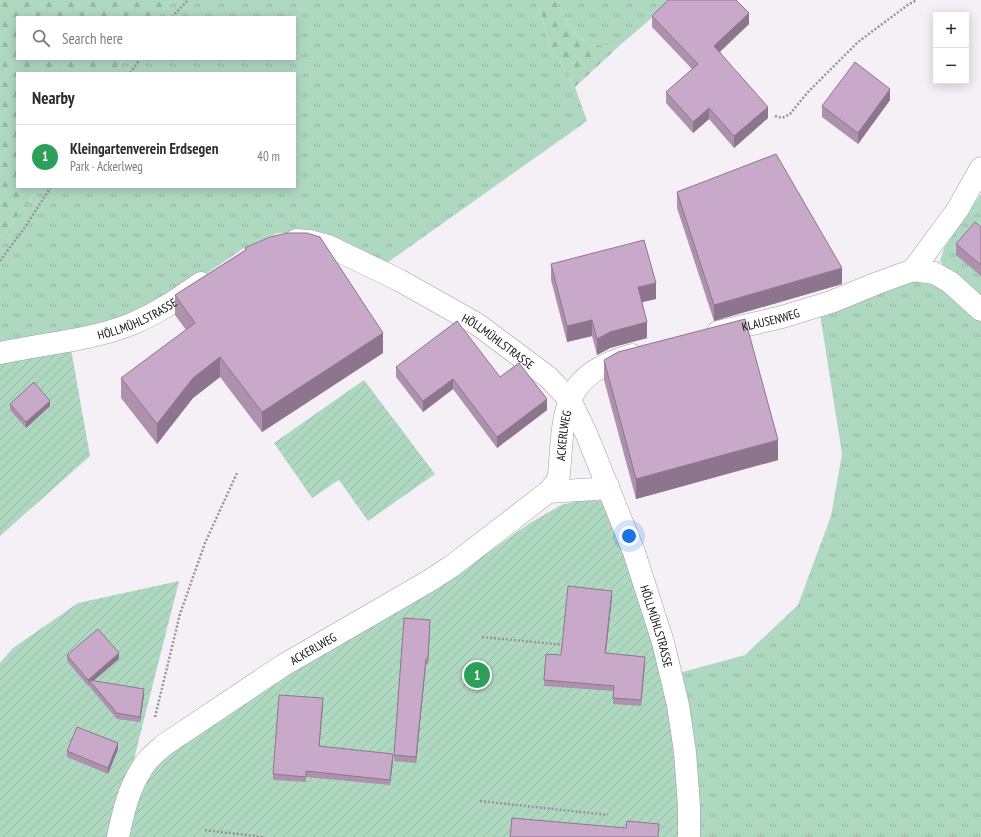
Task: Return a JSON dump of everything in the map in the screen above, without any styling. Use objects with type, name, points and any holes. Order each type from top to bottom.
[{"type":"street","points":[[913,270],[940,231],[958,209],[981,168]]},
{"type":"street","name":"HÖLLMÜHLSTRASSE","points":[[276,242],[294,240],[319,243],[399,280],[477,324],[493,335],[548,377],[570,400],[586,433],[634,552],[663,642],[678,705],[685,752],[689,798],[689,837]]},
{"type":"street","name":"KLAUSENWEG","points":[[696,338],[782,317],[831,302],[913,270],[934,273],[950,282],[981,310]]},
{"type":"street","name":"HÖLLMÜHLSTRASSE","points":[[0,353],[100,334],[129,325],[159,311],[218,272]]},
{"type":"street","points":[[570,400],[586,376],[599,368],[613,360],[652,350]]},
{"type":"street","name":"ACKERLWEG","points":[[118,837],[127,800],[141,769],[164,745],[282,666],[429,581],[452,566],[548,492],[556,483],[559,475],[564,415],[570,400]]},
{"type":"street","points":[[548,492],[596,489],[608,486]]},
{"type":"path","points":[[173,16],[188,0]]},
{"type":"path","points":[[774,116],[782,118],[790,114],[808,92],[858,42],[909,4],[917,0]]},
{"type":"path","points":[[131,72],[139,60]]},
{"type":"path","points":[[0,261],[25,227],[50,188]]},
{"type":"path","points":[[151,757],[150,743],[157,706],[180,614],[205,543],[237,473]]},
{"type":"path","points":[[482,637],[568,646]]},
{"type":"path","points":[[480,801],[608,815]]},
{"type":"path","points":[[205,830],[263,837]]},
{"type":"green space","points":[[0,0],[173,0],[159,16],[16,16],[16,60],[123,60],[116,72],[16,72],[16,188],[37,188],[25,207],[0,237]]},
{"type":"green space","points":[[173,0],[537,0],[550,46],[575,87],[587,121],[384,265],[310,233],[278,233],[244,248],[194,282],[104,326],[0,343],[0,237],[25,207],[37,188],[296,188],[296,72],[116,72],[123,60],[296,60],[296,16],[159,16]]},
{"type":"green space","points":[[537,0],[555,0],[572,31],[589,45],[619,46],[575,87],[550,46]]},
{"type":"green space","points":[[555,0],[673,0],[619,46],[589,45],[572,31]]},
{"type":"green space","points":[[981,194],[981,296],[950,272],[940,261],[944,248]]},
{"type":"green space","points":[[909,279],[929,280],[981,318],[981,837],[696,837],[679,673],[745,655],[798,605],[831,516],[842,454],[820,314]]},
{"type":"green space","points":[[71,349],[90,456],[0,536],[0,363]]},
{"type":"green space","points":[[364,380],[435,474],[368,521],[339,480],[312,498],[274,443]]},
{"type":"green space","points":[[582,500],[607,501],[672,706],[681,837],[0,837],[0,663],[13,648],[78,603],[179,581],[134,759],[152,769],[171,751],[268,687],[445,582],[530,523],[561,505]]},
{"type":"building","points":[[668,0],[736,0],[749,13],[714,46],[768,107],[734,136],[709,108],[693,122],[666,92],[698,64],[652,16]]},
{"type":"building","points":[[855,62],[890,89],[858,133],[822,106]]},
{"type":"building","points":[[776,154],[842,268],[714,305],[677,192]]},
{"type":"building","points":[[975,222],[981,227],[981,265],[956,244]]},
{"type":"building","points":[[287,233],[307,233],[320,237],[383,333],[262,412],[220,357],[193,378],[157,424],[121,378],[195,323],[175,295],[246,250],[245,248],[270,237]]},
{"type":"building","points":[[644,240],[656,283],[638,287],[647,322],[610,332],[597,339],[592,320],[567,326],[551,264]]},
{"type":"building","points":[[745,319],[778,440],[636,479],[604,360],[618,352]]},
{"type":"building","points":[[457,321],[500,377],[519,363],[547,399],[497,437],[453,379],[423,401],[396,367]]},
{"type":"building","points":[[34,382],[50,401],[26,422],[10,404]]},
{"type":"building","points":[[568,586],[612,591],[605,653],[645,657],[641,700],[613,698],[614,686],[544,680],[546,654],[561,655]]},
{"type":"building","points":[[404,618],[430,620],[428,659],[426,659],[416,757],[394,755]]},
{"type":"building","points":[[98,629],[119,653],[88,680],[67,655]]},
{"type":"building","points":[[89,680],[144,689],[140,717],[117,713]]},
{"type":"building","points":[[279,695],[323,698],[319,746],[393,754],[390,780],[306,771],[306,777],[273,774]]},
{"type":"building","points":[[77,727],[118,743],[108,768],[67,751]]},
{"type":"building","points":[[512,818],[626,828],[627,821],[659,824],[658,837],[510,837]]},
{"type":"place","name":"Kleingartenverein Erdsegen","points":[[477,675]]}]
